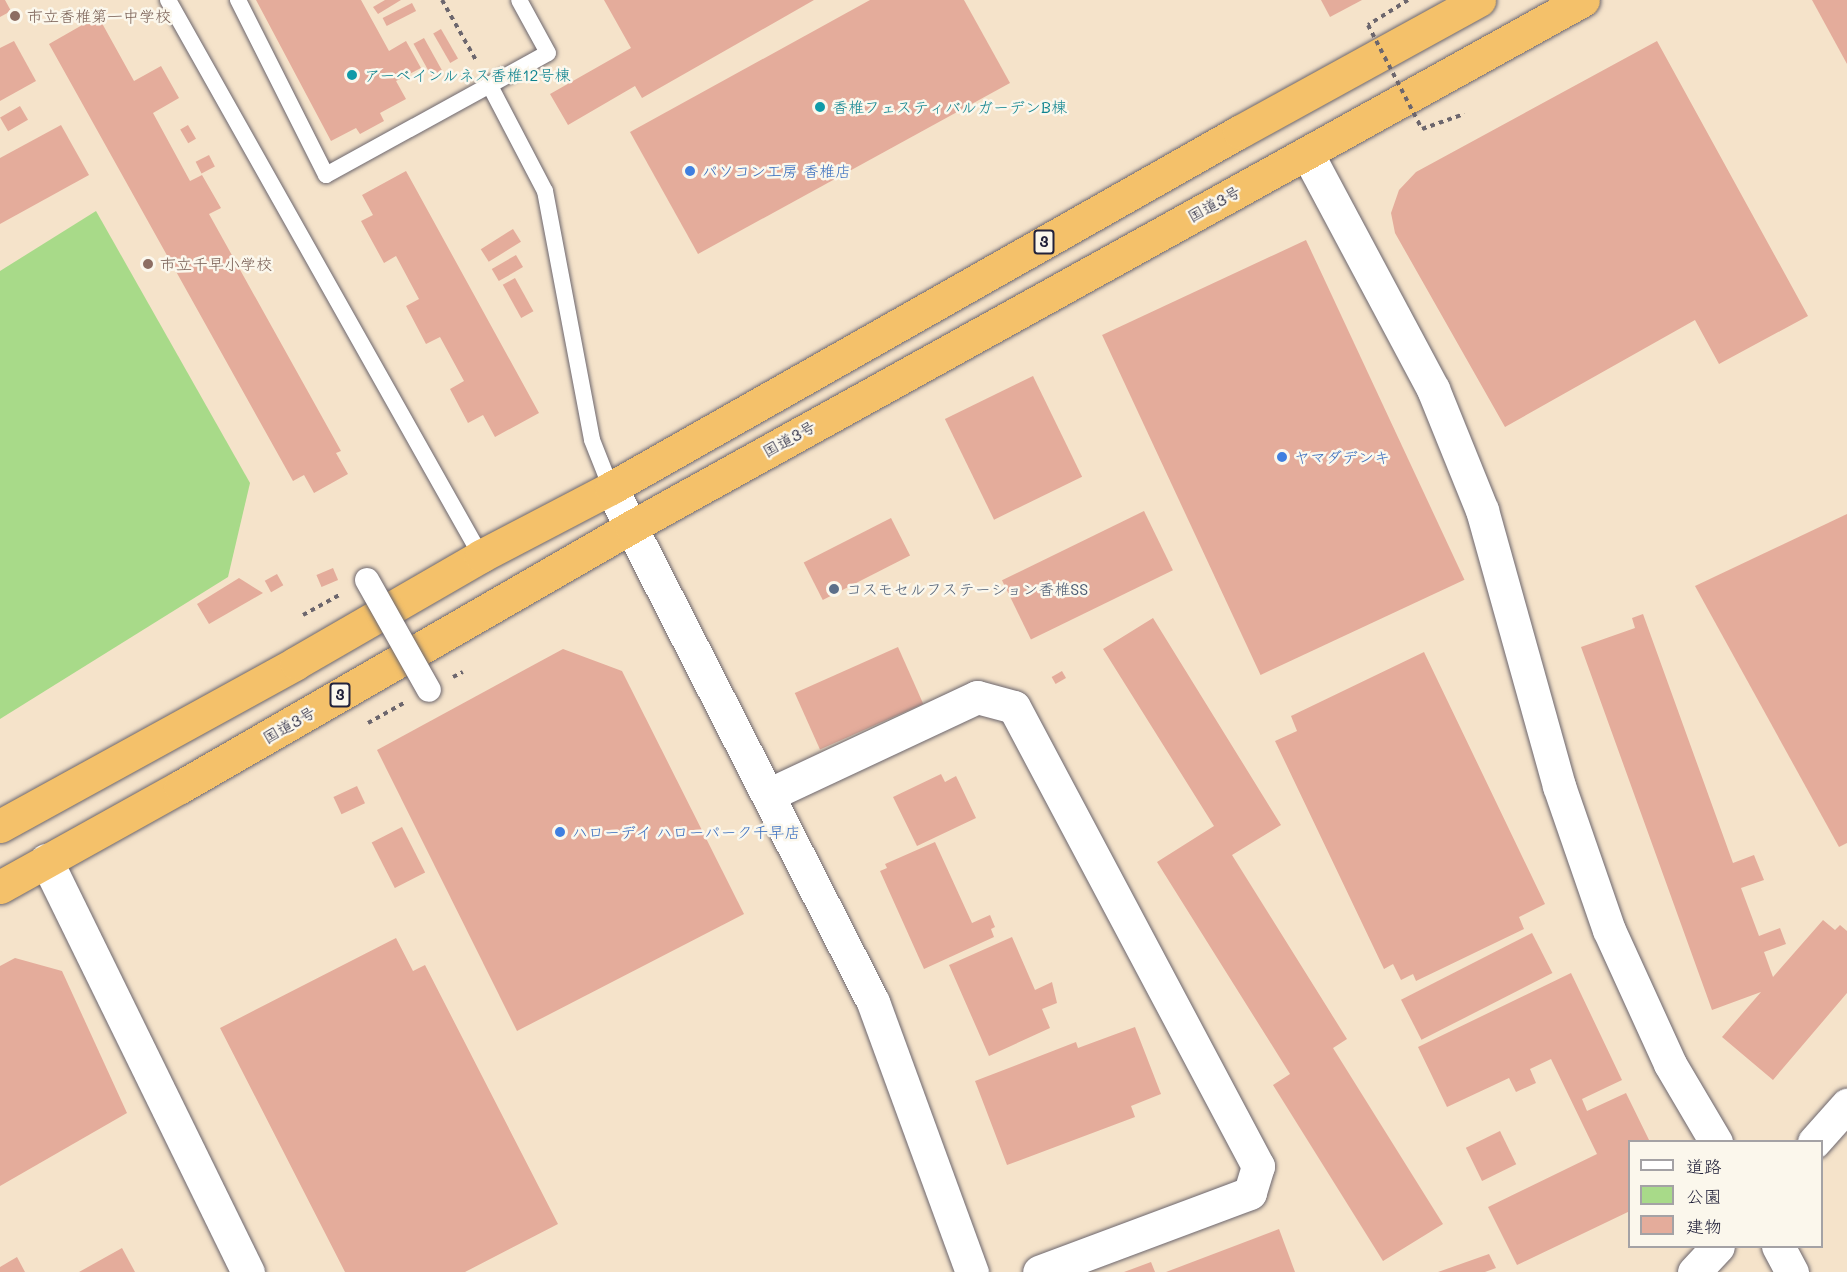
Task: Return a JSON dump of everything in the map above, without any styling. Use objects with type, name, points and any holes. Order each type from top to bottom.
[{"type":"highway","name":"3","points":[[0,826],[296,663],[481,556],[611,488],[1219,144],[1479,0]]},
{"type":"highway","name":"国道3号","points":[[0,887],[180,788],[631,527],[1583,0]]},
{"type":"street","points":[[1307,153],[1433,389],[1482,510],[1558,786],[1597,896],[1670,1064],[1715,1140]]},
{"type":"street","points":[[611,488],[873,1002],[972,1272]]},
{"type":"street","points":[[367,580],[429,690]]},
{"type":"street","points":[[768,795],[977,697],[1014,707],[1258,1166],[1250,1193],[1039,1272]]},
{"type":"street","points":[[46,860],[248,1272]]},
{"type":"street","points":[[1816,1140],[1847,1105]]},
{"type":"street","points":[[1694,1272],[1716,1248]]},
{"type":"street","points":[[1779,1248],[1792,1272]]},
{"type":"lane","points":[[168,0],[481,556]]},
{"type":"lane","points":[[238,0],[326,175],[548,53],[519,0]]},
{"type":"lane","points":[[489,84],[545,191],[592,440],[611,488]]},
{"type":"path","points":[[442,0],[489,84]]},
{"type":"path","points":[[1408,0],[1368,25],[1422,129],[1464,114]]},
{"type":"green space","points":[[96,211],[250,483],[228,577],[0,719],[0,271]]},
{"type":"building","points":[[0,0],[5,0],[11,11],[0,17]]},
{"type":"building","name":"アーベインルネス香椎12号棟","points":[[256,0],[361,0],[389,51],[406,41],[421,68],[396,81],[406,99],[380,113],[384,121],[360,134],[356,128],[331,141]]},
{"type":"building","points":[[385,0],[401,0],[378,14],[373,7]]},
{"type":"building","points":[[604,0],[814,0],[642,98],[635,86],[568,125],[550,94],[631,48]]},
{"type":"building","name":"香椎フェスティバルガーデンB棟","points":[[870,0],[964,0],[1010,83],[698,254],[630,132]]},
{"type":"building","points":[[1321,0],[1362,0],[1330,17]]},
{"type":"building","points":[[1812,0],[1847,0],[1847,64]]},
{"type":"building","points":[[412,3],[416,11],[387,26],[383,18]]},
{"type":"building","points":[[98,16],[134,81],[161,66],[179,98],[153,113],[190,181],[202,175],[221,208],[209,214],[341,451],[336,453],[348,474],[314,493],[304,475],[293,481],[49,44]]},
{"type":"building","points":[[441,29],[458,58],[450,63],[433,34]]},
{"type":"building","points":[[424,38],[442,70],[431,76],[414,44]]},
{"type":"building","points":[[14,41],[36,81],[0,101],[0,48]]},
{"type":"building","points":[[1657,41],[1808,316],[1719,364],[1695,320],[1505,427],[1395,233],[1391,213],[1399,190],[1416,172]]},
{"type":"building","points":[[20,106],[28,120],[8,131],[0,118]]},
{"type":"building","points":[[61,125],[89,175],[0,224],[0,158]]},
{"type":"building","points":[[188,125],[196,139],[188,143],[180,130]]},
{"type":"building","points":[[209,155],[215,167],[202,173],[196,162]]},
{"type":"building","points":[[406,171],[539,413],[495,437],[483,415],[468,423],[450,389],[464,381],[440,337],[426,344],[406,306],[419,299],[396,256],[384,263],[361,221],[373,215],[362,195]]},
{"type":"building","points":[[513,229],[521,242],[489,262],[481,249]]},
{"type":"building","name":"ヤマダデンキ","points":[[1306,240],[1464,580],[1261,675],[1102,335]]},
{"type":"building","points":[[516,255],[523,267],[499,281],[492,269]]},
{"type":"building","points":[[515,278],[533,311],[521,318],[503,285]]},
{"type":"building","points":[[1033,376],[1082,477],[994,520],[945,419]]},
{"type":"building","points":[[1144,511],[1173,570],[1031,640],[1002,580]]},
{"type":"building","points":[[1847,514],[1847,843],[1839,847],[1695,586]]},
{"type":"building","points":[[891,518],[910,555],[823,600],[804,562]]},
{"type":"building","points":[[333,568],[338,580],[322,587],[316,575]]},
{"type":"building","points":[[277,574],[283,585],[271,592],[265,581]]},
{"type":"building","points":[[239,578],[263,593],[209,624],[197,604]]},
{"type":"building","points":[[1643,614],[1733,863],[1754,855],[1764,880],[1741,888],[1759,936],[1780,928],[1786,944],[1764,952],[1773,977],[1823,920],[1835,930],[1840,925],[1847,931],[1847,993],[1773,1080],[1722,1037],[1761,992],[1712,1010],[1581,647],[1635,628],[1632,618]]},
{"type":"building","points":[[1153,618],[1281,825],[1232,855],[1347,1039],[1333,1048],[1443,1224],[1383,1261],[1273,1085],[1290,1074],[1157,862],[1214,826],[1103,649]]},
{"type":"building","points":[[898,647],[923,704],[820,750],[795,693]]},
{"type":"building","name":"ハローデイ ハローパーク千早店","points":[[563,649],[622,671],[744,914],[517,1031],[377,750]]},
{"type":"building","points":[[1424,652],[1545,904],[1519,917],[1524,929],[1416,981],[1413,974],[1401,980],[1393,964],[1384,969],[1275,741],[1297,731],[1291,716]]},
{"type":"building","points":[[1062,671],[1066,678],[1056,684],[1052,677]]},
{"type":"building","points":[[941,774],[945,782],[956,776],[976,818],[917,846],[893,797]]},
{"type":"building","points":[[357,786],[365,803],[341,814],[333,797]]},
{"type":"building","points":[[402,827],[425,872],[395,888],[372,842]]},
{"type":"building","points":[[935,842],[972,923],[990,915],[995,927],[991,929],[994,937],[924,969],[880,871],[887,868],[885,864]]},
{"type":"building","points":[[1532,933],[1552,973],[1421,1040],[1401,1000]]},
{"type":"building","points":[[1012,937],[1035,990],[1052,982],[1057,1003],[1042,1009],[1050,1028],[989,1056],[949,965]]},
{"type":"building","points":[[396,938],[413,971],[425,965],[558,1224],[465,1272],[345,1272],[220,1028]]},
{"type":"building","points":[[15,958],[62,971],[127,1113],[0,1186],[0,966]]},
{"type":"building","points":[[1571,973],[1622,1080],[1582,1099],[1587,1111],[1626,1093],[1649,1140],[1628,1140],[1628,1212],[1517,1265],[1488,1207],[1597,1154],[1551,1059],[1530,1069],[1536,1083],[1516,1092],[1509,1078],[1447,1107],[1418,1047]]},
{"type":"building","points":[[1135,1027],[1161,1094],[1131,1106],[1135,1117],[1007,1165],[975,1081],[1076,1042],[1078,1048]]},
{"type":"building","points":[[1500,1131],[1516,1164],[1482,1181],[1466,1148]]},
{"type":"building","points":[[1279,1229],[1295,1272],[1166,1272]]},
{"type":"building","points":[[122,1248],[135,1272],[79,1272]]},
{"type":"building","points":[[1489,1254],[1496,1268],[1485,1272],[1438,1272]]},
{"type":"building","points":[[17,1257],[25,1272],[0,1272],[0,1267]]},
{"type":"building","points":[[1151,1262],[1155,1272],[1124,1272]]},
{"type":"place","name":"市立香椎第一中学校","points":[[15,16]]},
{"type":"place","name":"アーベインルネス香椎12号棟","points":[[352,75]]},
{"type":"place","name":"香椎フェスティバルガーデンB棟","points":[[820,107]]},
{"type":"place","name":"パソコン工房 香椎店","points":[[690,171]]},
{"type":"place","name":"市立千早小学校","points":[[148,264]]},
{"type":"place","name":"ヤマダデンキ","points":[[1282,457]]},
{"type":"place","name":"コスモセルフステーション香椎SS","points":[[834,589]]},
{"type":"place","name":"ハローデイ ハローパーク千早店","points":[[560,832]]}]
